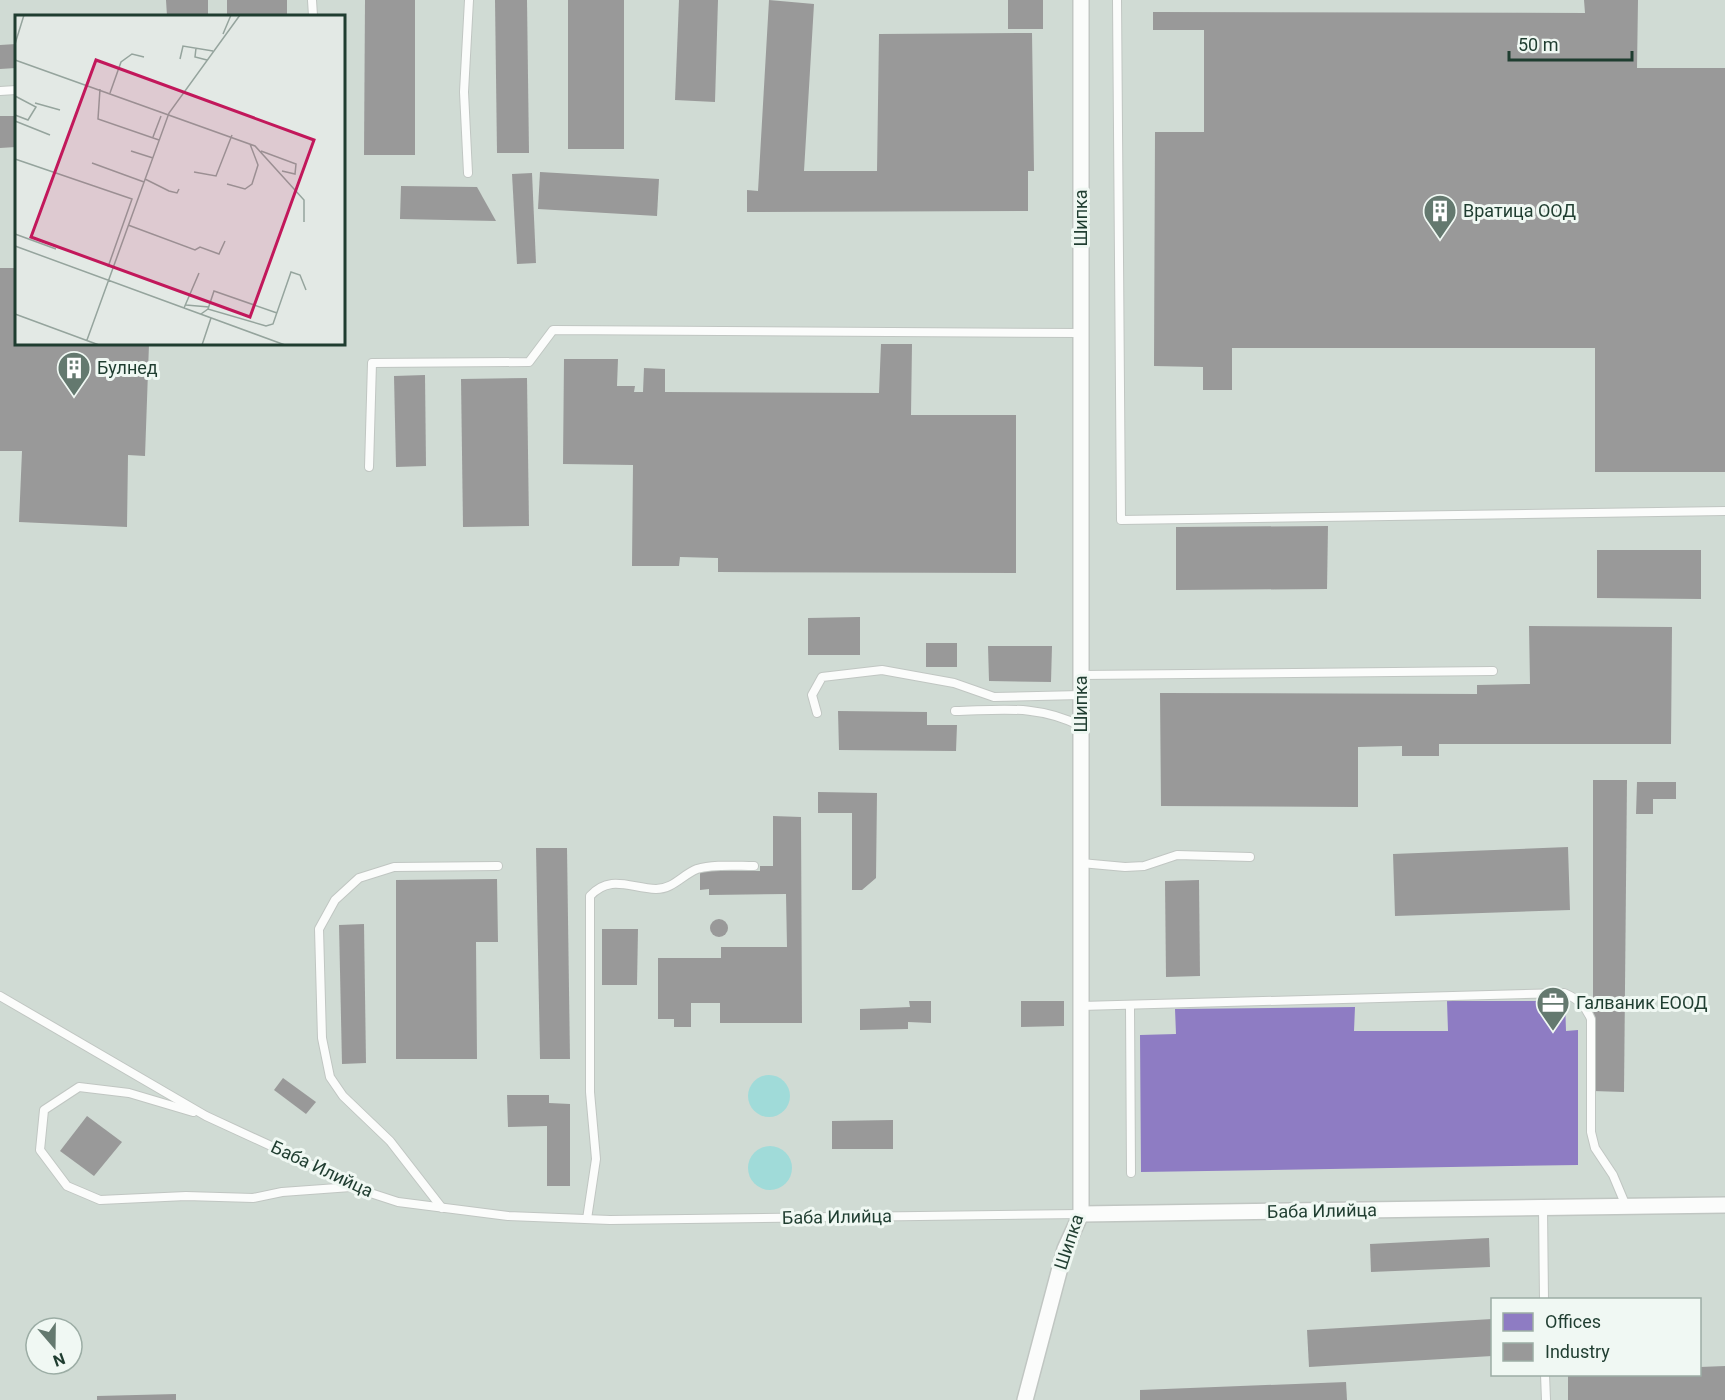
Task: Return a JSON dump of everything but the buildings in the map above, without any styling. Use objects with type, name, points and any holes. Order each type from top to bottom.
[{"type":"street","name":"Шипка","points":[[1025,1400],[1065,1249],[1081,1214],[1080,0]]},
{"type":"street","name":"Баба Илийца","points":[[1081,1214],[1725,1205]]},
{"type":"lane","points":[[312,0],[313,15]]},
{"type":"lane","points":[[468,172],[464,92],[470,0]]},
{"type":"lane","points":[[1117,0],[1121,520],[1725,511]]},
{"type":"lane","points":[[0,91],[15,90]]},
{"type":"lane","points":[[369,467],[372,363],[529,362],[553,330],[1081,333]]},
{"type":"lane","points":[[817,713],[812,695],[822,677],[882,670],[954,683],[994,698],[1081,695]]},
{"type":"lane","points":[[1081,675],[1493,671]]},
{"type":"lane","points":[[955,711],[1033,710],[1057,714],[1081,726]]},
{"type":"lane","points":[[1081,863],[1144,866],[1177,855],[1250,857]]},
{"type":"lane","points":[[442,1208],[390,1142],[343,1096],[330,1077],[322,1038],[319,929],[335,900],[359,878],[394,867],[498,866]]},
{"type":"lane","points":[[587,1219],[596,1159],[590,1092],[590,896],[597,887],[609,883],[657,889],[674,885],[686,874],[700,868],[754,866]]},
{"type":"lane","points":[[1081,1006],[1564,993],[1577,998],[1586,1007],[1591,1019],[1591,1132],[1595,1148],[1613,1175],[1626,1206]]},
{"type":"lane","name":"Баба Илийца","points":[[0,996],[206,1116],[308,1163],[352,1187],[398,1202],[508,1216],[587,1219],[1081,1214]]},
{"type":"lane","points":[[1130,1006],[1131,1173]]},
{"type":"lane","points":[[206,1116],[129,1093],[79,1087],[44,1110],[40,1150],[67,1186],[100,1200],[186,1196],[253,1198],[282,1192],[352,1187]]},
{"type":"lane","points":[[1543,1208],[1545,1298]]},
{"type":"lane","points":[[1545,1376],[1546,1400]]},
{"type":"shaded area","points":[[0,0],[1725,0],[1725,1400],[0,1400]]},
{"type":"water","points":[[769,1075],[777,1076],[784,1081],[789,1088],[789,1104],[784,1111],[777,1116],[769,1117],[761,1116],[754,1111],[749,1104],[748,1096],[749,1088],[754,1081],[761,1076]]},
{"type":"water","points":[[770,1146],[785,1153],[792,1168],[785,1183],[770,1190],[755,1183],[748,1168],[755,1153]]},
{"type":"place","name":"Вратица ООД","points":[[1440,240]]},
{"type":"place","name":"Булнед","points":[[74,397]]},
{"type":"place","name":"Галваник ЕООД","points":[[1553,1032]]}]
